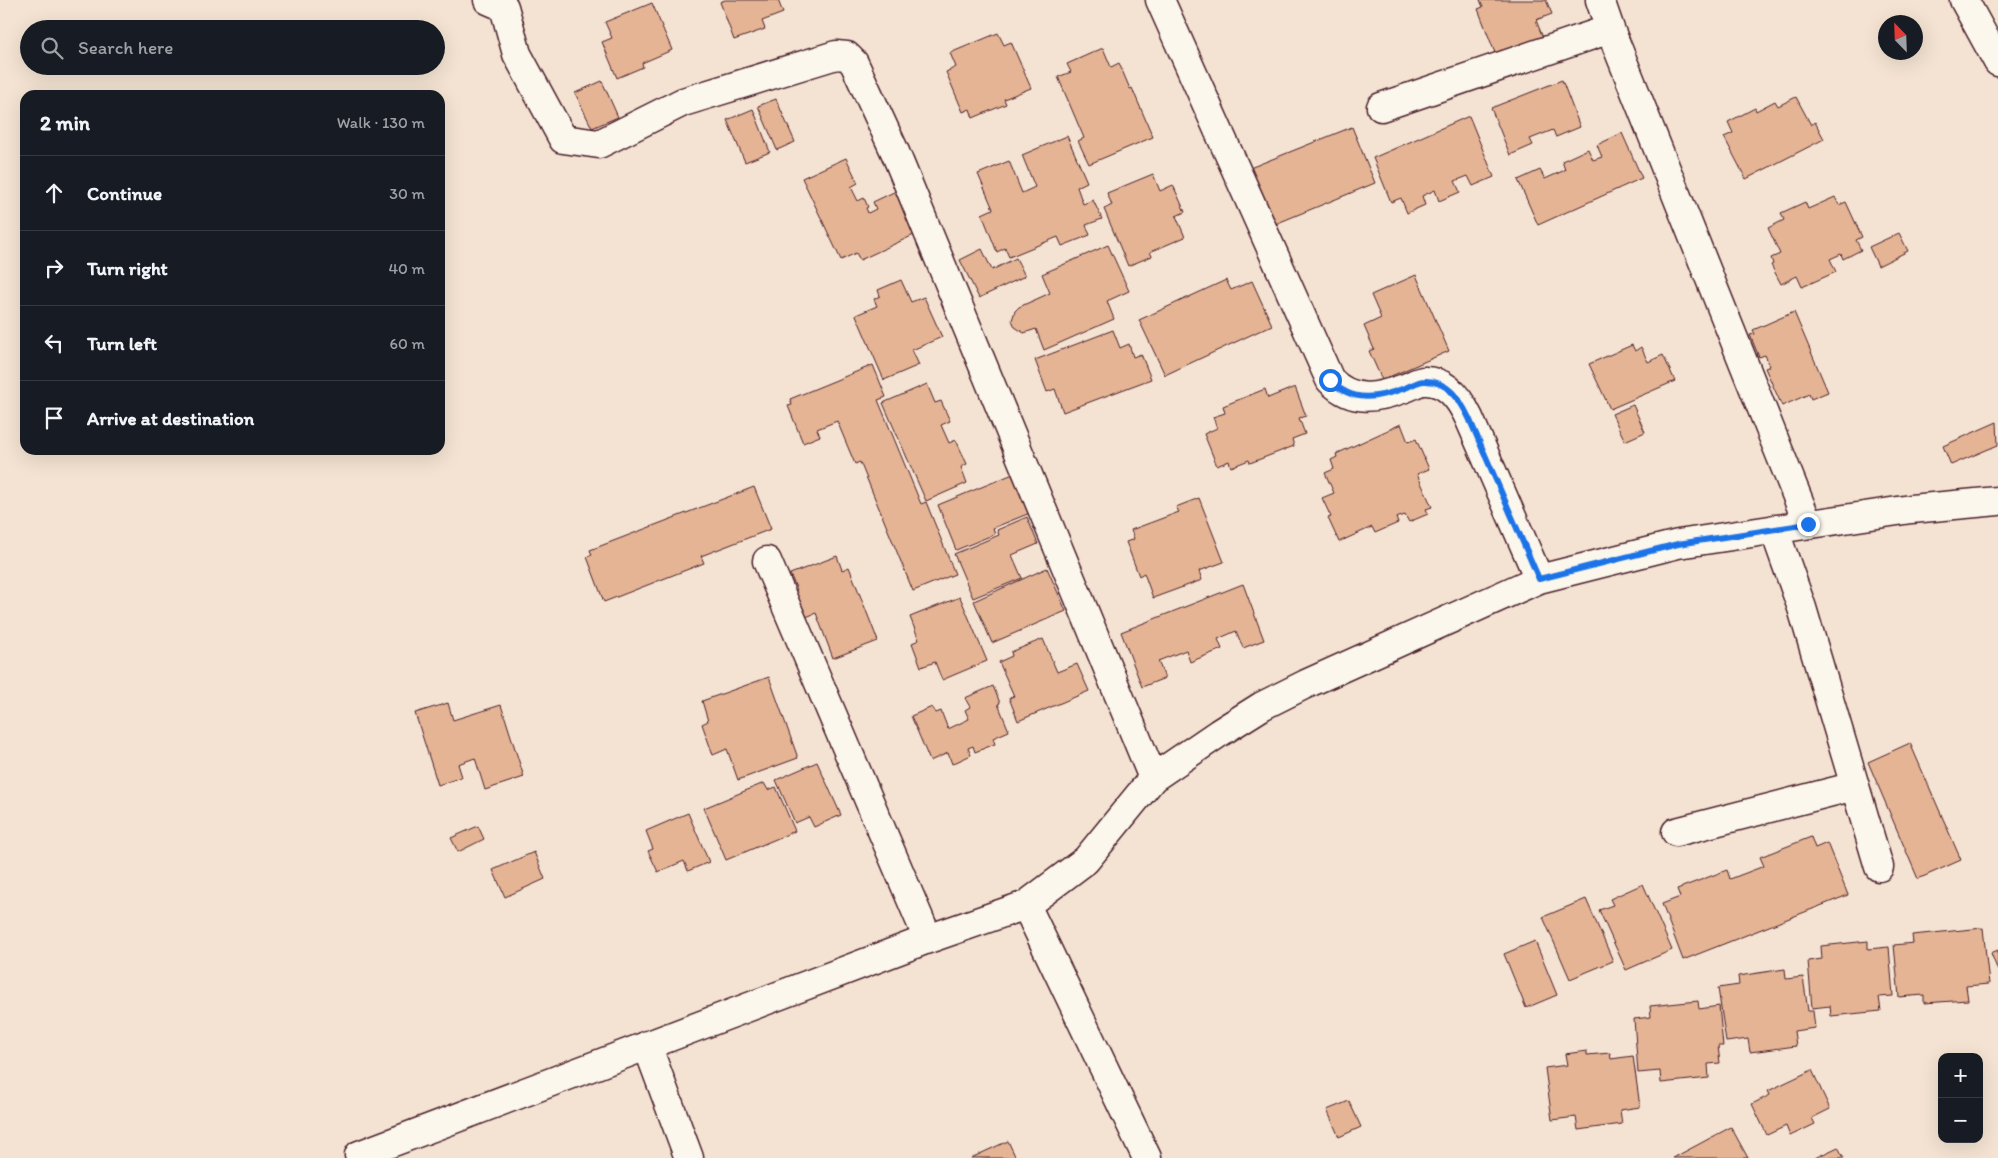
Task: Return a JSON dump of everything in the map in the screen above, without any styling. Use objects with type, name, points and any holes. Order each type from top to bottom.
[{"type":"street","points":[[488,0],[504,7],[517,54],[562,139],[599,144],[683,102],[836,55],[847,56],[854,64],[895,152],[1153,778]]},
{"type":"street","points":[[1160,0],[1330,380],[1337,388],[1347,393],[1367,397],[1381,396],[1424,381],[1445,385],[1461,402],[1469,418],[1539,579]]},
{"type":"street","points":[[1600,0],[1808,524]]},
{"type":"street","points":[[1964,0],[1998,62]]},
{"type":"street","points":[[1381,107],[1610,29]]},
{"type":"street","points":[[359,1154],[1026,905],[1086,860],[1153,778],[1219,732],[1262,706],[1306,684],[1539,579],[1678,544],[1911,509],[1998,501]]},
{"type":"street","points":[[1774,529],[1802,608],[1879,867]]},
{"type":"street","points":[[767,561],[928,940]]},
{"type":"street","points":[[1676,832],[1855,786]]},
{"type":"street","points":[[1026,905],[1147,1158]]},
{"type":"street","points":[[647,1045],[689,1158]]},
{"type":"building","points":[[725,0],[778,0],[783,13],[762,21],[765,29],[734,40],[720,2]]},
{"type":"building","points":[[1480,0],[1546,0],[1552,14],[1536,20],[1545,43],[1505,58],[1502,50],[1495,53],[1478,9],[1483,7]]},
{"type":"building","points":[[652,3],[672,50],[642,63],[643,67],[617,78],[602,42],[612,38],[605,22]]},
{"type":"building","points":[[998,33],[1004,45],[1011,42],[1031,88],[1004,99],[1006,104],[973,118],[970,109],[963,112],[946,72],[956,67],[950,53]]},
{"type":"building","points":[[1103,48],[1111,67],[1119,63],[1153,137],[1089,164],[1078,141],[1084,138],[1058,77],[1071,72],[1067,64]]},
{"type":"building","points":[[1562,80],[1580,127],[1556,137],[1553,130],[1530,139],[1533,145],[1510,155],[1491,108]]},
{"type":"building","points":[[602,81],[618,117],[592,128],[575,93]]},
{"type":"building","points":[[1796,97],[1811,125],[1815,122],[1824,139],[1746,179],[1724,137],[1733,133],[1728,122],[1755,108],[1756,111],[1775,101],[1778,106]]},
{"type":"building","points":[[776,99],[795,142],[777,150],[758,106]]},
{"type":"building","points":[[753,109],[770,152],[745,162],[727,120]]},
{"type":"building","points":[[1469,116],[1494,177],[1473,186],[1468,176],[1455,181],[1460,192],[1439,201],[1435,190],[1422,196],[1425,205],[1407,213],[1401,198],[1391,202],[1373,158]]},
{"type":"building","points":[[1352,127],[1375,183],[1268,227],[1245,170]]},
{"type":"building","points":[[1622,133],[1642,178],[1538,225],[1518,180],[1540,170],[1545,179],[1565,170],[1562,161],[1588,149],[1593,160],[1602,157],[1597,145]]},
{"type":"building","points":[[1067,136],[1087,182],[1077,187],[1083,204],[1093,200],[1102,219],[1086,225],[1090,235],[1062,246],[1058,237],[1009,257],[1005,248],[997,252],[982,214],[993,209],[978,174],[1009,161],[1022,193],[1035,187],[1022,155]]},
{"type":"building","points":[[846,158],[858,183],[851,187],[858,201],[864,198],[868,207],[866,208],[868,213],[876,209],[873,202],[896,191],[916,234],[860,260],[856,253],[841,260],[802,178]]},
{"type":"building","points":[[1153,174],[1160,191],[1173,185],[1185,212],[1176,216],[1185,237],[1150,252],[1152,256],[1128,266],[1104,209],[1112,205],[1107,193]]},
{"type":"building","points":[[1835,197],[1839,205],[1846,202],[1862,237],[1856,240],[1861,250],[1843,259],[1841,254],[1830,259],[1836,272],[1802,287],[1797,276],[1781,284],[1771,265],[1773,264],[1771,258],[1780,254],[1768,228],[1784,220],[1781,213],[1805,202],[1808,209]]},
{"type":"building","points":[[1899,233],[1908,251],[1878,266],[1869,247]]},
{"type":"building","points":[[1108,245],[1129,291],[1107,301],[1114,319],[1044,350],[1036,329],[1024,333],[1015,327],[1012,320],[1015,311],[1019,307],[1050,293],[1042,274]]},
{"type":"building","points":[[982,249],[992,270],[1016,258],[1025,276],[979,298],[960,260]]},
{"type":"building","points":[[1416,275],[1449,351],[1382,380],[1369,351],[1374,349],[1364,326],[1381,318],[1371,295]]},
{"type":"building","points":[[901,280],[911,302],[924,297],[942,337],[912,350],[919,365],[884,380],[856,315],[877,306],[874,299],[880,296],[878,290]]},
{"type":"building","points":[[1226,280],[1231,290],[1252,281],[1272,325],[1165,375],[1139,320]]},
{"type":"building","points":[[1794,312],[1828,392],[1811,399],[1809,394],[1782,406],[1765,368],[1770,366],[1765,355],[1759,357],[1750,335],[1755,334],[1753,330]]},
{"type":"building","points":[[1113,330],[1120,348],[1129,344],[1133,357],[1141,354],[1151,379],[1063,412],[1055,389],[1047,392],[1035,360]]},
{"type":"building","points":[[1632,345],[1635,351],[1641,347],[1648,362],[1663,355],[1675,381],[1610,409],[1589,364]]},
{"type":"building","points":[[873,365],[886,397],[878,400],[921,504],[926,502],[955,574],[913,591],[860,462],[855,464],[837,421],[817,429],[820,436],[803,443],[788,406],[792,405],[790,399]]},
{"type":"building","points":[[927,384],[935,403],[941,401],[950,421],[941,425],[949,443],[956,440],[967,464],[961,467],[967,483],[926,501],[883,403]]},
{"type":"building","points":[[1295,387],[1306,416],[1299,418],[1305,434],[1292,439],[1294,446],[1250,463],[1249,460],[1231,467],[1229,461],[1217,466],[1204,434],[1217,428],[1213,417],[1225,413],[1223,406],[1265,389],[1268,398]]},
{"type":"building","points":[[1633,405],[1645,432],[1625,441],[1612,414]]},
{"type":"building","points":[[1997,422],[1998,445],[1951,465],[1943,446]]},
{"type":"building","points":[[1401,424],[1408,442],[1416,439],[1429,469],[1417,474],[1432,507],[1426,509],[1428,514],[1409,522],[1405,515],[1396,518],[1398,523],[1375,533],[1372,527],[1339,542],[1328,518],[1331,517],[1322,498],[1334,493],[1325,473],[1334,469],[1331,460],[1337,457],[1336,454]]},
{"type":"building","points":[[1013,474],[1030,513],[993,528],[995,534],[956,550],[938,505]]},
{"type":"building","points":[[754,487],[771,529],[701,556],[704,563],[604,602],[587,557],[592,555],[590,550]]},
{"type":"building","points":[[1199,498],[1224,562],[1199,571],[1202,580],[1153,598],[1144,573],[1139,576],[1126,542],[1134,539],[1131,530],[1179,512],[1176,507]]},
{"type":"building","points":[[1027,517],[1038,544],[1012,555],[1022,578],[973,598],[954,554],[999,535],[997,530]]},
{"type":"building","points":[[837,556],[842,570],[849,567],[878,641],[833,658],[816,613],[801,619],[790,592],[797,590],[790,574]]},
{"type":"building","points":[[1047,568],[1066,611],[992,643],[974,601]]},
{"type":"building","points":[[1243,584],[1264,640],[1243,648],[1236,631],[1218,639],[1222,649],[1190,662],[1186,650],[1158,661],[1165,678],[1142,687],[1121,632]]},
{"type":"building","points":[[960,597],[987,661],[942,680],[935,662],[921,667],[912,643],[919,640],[910,617]]},
{"type":"building","points":[[1043,639],[1057,672],[1077,664],[1089,691],[1018,721],[1009,698],[1014,696],[999,662],[1012,656],[1011,652]]},
{"type":"building","points":[[769,677],[798,758],[738,780],[727,749],[713,755],[702,724],[708,721],[702,701]]},
{"type":"building","points":[[993,686],[1009,731],[993,738],[995,744],[975,752],[973,746],[968,748],[971,755],[952,764],[948,753],[930,761],[911,716],[932,707],[936,713],[941,711],[948,729],[969,719],[965,710],[970,707],[965,698]]},
{"type":"building","points":[[448,703],[453,720],[501,705],[524,777],[485,790],[475,758],[458,764],[462,777],[438,785],[415,713]]},
{"type":"building","points":[[1910,743],[1961,860],[1918,879],[1868,762]]},
{"type":"building","points":[[817,762],[841,815],[814,827],[809,817],[795,823],[776,780]]},
{"type":"building","points":[[764,783],[768,790],[776,787],[795,831],[726,860],[704,808]]},
{"type":"building","points":[[688,813],[709,862],[688,871],[684,861],[658,872],[648,851],[653,849],[646,831]]},
{"type":"building","points":[[478,826],[484,839],[458,852],[451,838]]},
{"type":"building","points":[[1811,837],[1815,848],[1827,843],[1848,895],[1683,960],[1662,904],[1680,897],[1677,889],[1727,870],[1730,879],[1764,866],[1760,857]]},
{"type":"building","points":[[534,852],[545,879],[505,897],[493,870]]},
{"type":"building","points":[[1643,884],[1672,950],[1626,970],[1599,910],[1613,905],[1610,899]]},
{"type":"building","points":[[1586,899],[1613,961],[1570,979],[1543,917]]},
{"type":"building","points":[[1983,928],[1989,984],[1966,986],[1968,1000],[1924,1003],[1924,995],[1899,997],[1894,945],[1913,943],[1912,935]]},
{"type":"building","points":[[1535,941],[1557,995],[1526,1008],[1504,954]]},
{"type":"building","points":[[1868,941],[1868,949],[1889,947],[1893,996],[1879,997],[1881,1011],[1831,1016],[1830,1006],[1812,1008],[1808,961],[1822,959],[1821,946]]},
{"type":"building","points":[[1998,950],[1998,971],[1991,953]]},
{"type":"building","points":[[1785,969],[1786,979],[1803,977],[1808,1011],[1813,1011],[1815,1028],[1794,1031],[1796,1046],[1750,1052],[1748,1039],[1726,1042],[1718,988],[1739,985],[1738,976]]},
{"type":"building","points":[[1698,1001],[1699,1009],[1719,1006],[1723,1046],[1718,1046],[1720,1063],[1708,1064],[1709,1078],[1661,1083],[1660,1071],[1638,1073],[1634,1019],[1651,1017],[1650,1006]]},
{"type":"building","points":[[1587,1051],[1587,1055],[1610,1053],[1611,1059],[1633,1056],[1640,1107],[1620,1110],[1622,1124],[1578,1130],[1576,1117],[1552,1120],[1545,1068],[1567,1065],[1565,1054]]},
{"type":"building","points":[[1812,1070],[1830,1109],[1812,1118],[1815,1124],[1790,1136],[1786,1126],[1767,1135],[1752,1104],[1770,1095],[1768,1091]]},
{"type":"building","points":[[1349,1101],[1361,1127],[1339,1137],[1327,1110]]},
{"type":"building","points":[[1731,1127],[1748,1158],[1673,1158]]},
{"type":"building","points":[[1008,1141],[1016,1158],[971,1158]]},
{"type":"building","points":[[1838,1147],[1844,1158],[1815,1158]]},
{"type":"route","points":[[1330,380],[1337,388],[1347,393],[1367,397],[1381,396],[1424,381],[1445,385],[1461,402],[1469,418],[1539,579],[1678,544],[1808,524]]}]
